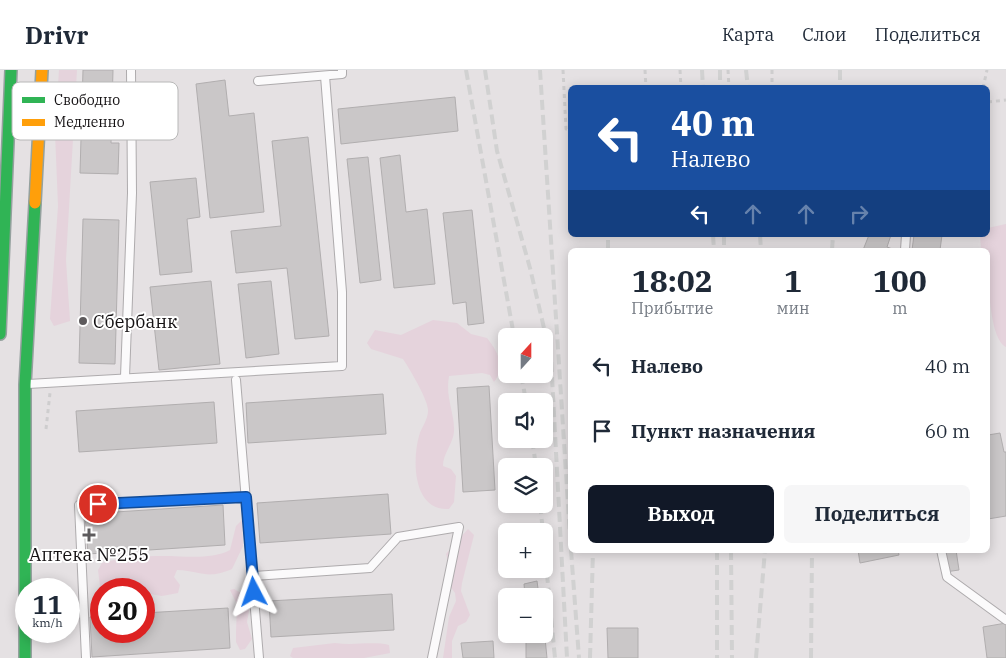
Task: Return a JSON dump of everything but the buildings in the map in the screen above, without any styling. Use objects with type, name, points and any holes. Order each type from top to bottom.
[{"type":"main road","points":[[0,334],[4,171],[12,70]]},
{"type":"main road","points":[[25,658],[25,385],[38,140]]},
{"type":"lane","points":[[258,81],[342,74],[342,70]]},
{"type":"lane","points":[[25,385],[125,377],[342,366],[342,292],[325,76]]},
{"type":"lane","points":[[125,377],[132,193],[132,140]]},
{"type":"lane","points":[[236,380],[259,658]]},
{"type":"lane","points":[[86,658],[79,505],[246,497]]},
{"type":"lane","points":[[253,576],[370,568],[398,537],[459,527],[432,658]]},
{"type":"lane","points":[[942,553],[946,577],[1006,620]]},
{"type":"path","points":[[563,70],[566,129],[568,129]]},
{"type":"path","points":[[645,70],[646,85]]},
{"type":"path","points":[[680,70],[681,85]]},
{"type":"path","points":[[728,70],[729,85]]},
{"type":"path","points":[[772,70],[772,85]]},
{"type":"path","points":[[984,85],[987,70]]},
{"type":"path","points":[[990,102],[1006,100]]},
{"type":"shaded area","points":[[59,70],[77,70],[76,82],[58,82]]},
{"type":"shaded area","points":[[55,140],[73,140],[66,260],[70,321],[54,326],[50,319],[58,206]]},
{"type":"shaded area","points":[[1006,224],[1006,347],[1000,341],[992,318],[990,303],[990,248],[981,248],[980,237],[990,237],[990,228]]},
{"type":"shaded area","points":[[433,320],[457,323],[471,334],[487,338],[498,357],[498,376],[494,382],[490,375],[482,373],[449,376],[448,391],[454,432],[443,461],[443,466],[451,469],[456,476],[454,502],[449,509],[437,507],[428,502],[418,483],[416,471],[417,446],[428,411],[422,393],[403,359],[371,349],[367,343],[375,330],[401,335]]},
{"type":"shaded area","points":[[242,520],[243,546],[232,569],[216,574],[177,570],[174,577],[180,585],[178,593],[162,596],[155,595],[155,578],[99,578],[98,570],[102,563],[117,559],[157,556],[198,557],[223,553],[230,550],[236,526]]},
{"type":"shaded area","points":[[468,529],[474,535],[461,591],[470,615],[466,622],[458,626],[452,641],[452,658],[443,658],[449,617],[456,601],[455,593],[450,586],[453,578],[446,554]]},
{"type":"shaded area","points":[[234,589],[241,593],[250,605],[247,622],[252,639],[245,649],[240,650],[236,642],[237,604],[230,590]]},
{"type":"shaded area","points":[[335,643],[376,643],[389,645],[390,653],[364,658],[293,658],[290,656],[293,648]]},
{"type":"railway","points":[[466,70],[513,328]]},
{"type":"railway","points":[[485,70],[497,151],[530,268],[551,358],[567,658]]},
{"type":"railway","points":[[540,70],[568,504]]},
{"type":"railway","points":[[702,70],[703,85]]},
{"type":"railway","points":[[720,70],[720,85]]},
{"type":"railway","points":[[746,70],[748,85]]},
{"type":"railway","points":[[840,70],[840,85]]},
{"type":"railway","points":[[608,237],[608,248]]},
{"type":"railway","points":[[713,237],[714,248]]},
{"type":"railway","points":[[724,237],[724,248]]},
{"type":"railway","points":[[760,237],[761,248]]},
{"type":"railway","points":[[832,248],[833,237]]},
{"type":"railway","points":[[523,383],[525,393]]},
{"type":"railway","points":[[533,448],[535,458]]},
{"type":"railway","points":[[541,513],[542,523]]},
{"type":"railway","points":[[571,553],[579,658]]},
{"type":"railway","points":[[590,658],[593,553]]},
{"type":"railway","points":[[717,553],[717,658]]},
{"type":"railway","points":[[731,553],[732,658]]},
{"type":"railway","points":[[756,658],[765,553]]},
{"type":"railway","points":[[811,658],[812,553]]},
{"type":"railway","points":[[547,578],[555,658]]},
{"type":"traffic: fast","points":[[0,334],[11,70]]},
{"type":"traffic: fast","points":[[25,658],[25,385],[35,203]]},
{"type":"traffic: slow","points":[[41,82],[42,70]]},
{"type":"traffic: slow","points":[[35,203],[38,140]]},
{"type":"place","name":"Сбербанк","points":[[83,321]]},
{"type":"place","name":"Аптека №255","points":[[89,535]]},
{"type":"route","points":[[98,504],[246,497],[254,592]]}]
